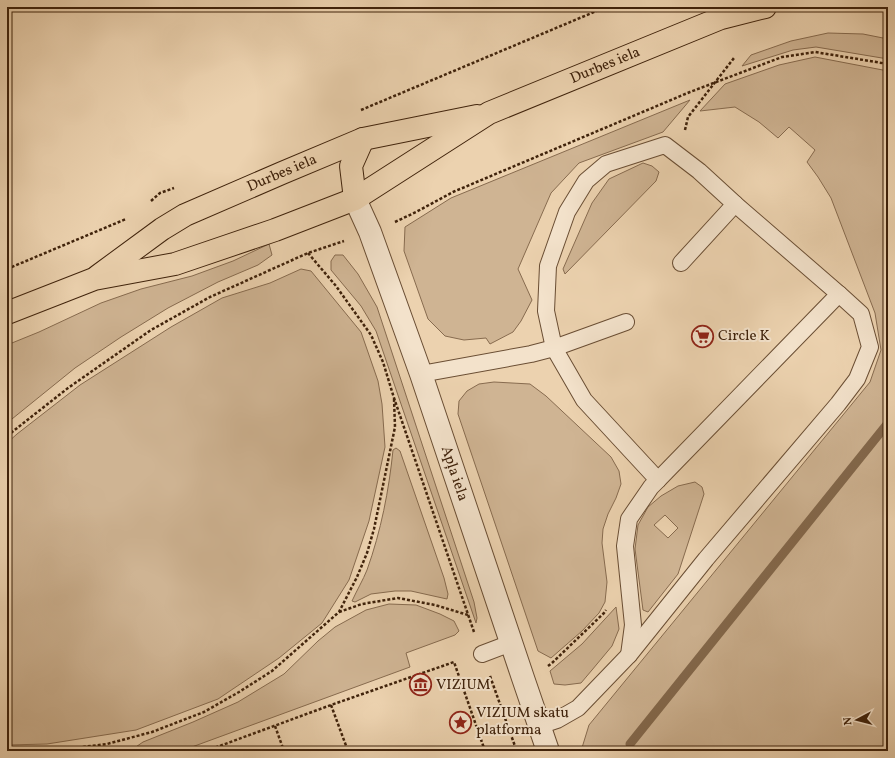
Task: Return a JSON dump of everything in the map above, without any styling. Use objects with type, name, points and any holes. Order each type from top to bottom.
[{"type":"main road","name":"Durbes iela","points":[[7,313],[94,279],[175,264],[275,230],[355,199],[489,113],[728,12],[765,7]]},
{"type":"main road","name":"Durbes iela","points":[[94,279],[162,229],[185,215],[282,173],[363,139],[489,113]]},
{"type":"main road","points":[[355,199],[350,166],[363,139]]},
{"type":"street","name":"Apļa iela","points":[[355,199],[370,232],[421,374],[548,751]]},
{"type":"lane","points":[[539,726],[557,720],[578,708],[629,655],[706,559],[838,404],[856,379],[870,347],[861,314],[735,204],[699,170],[665,145],[606,164],[586,181],[567,212],[548,266],[546,311],[554,348],[584,400],[658,480]]},
{"type":"lane","points":[[681,263],[735,204]]},
{"type":"lane","points":[[629,655],[633,625],[625,546],[629,519],[651,487],[839,294]]},
{"type":"lane","points":[[421,374],[531,354],[554,348],[626,322]]},
{"type":"lane","points":[[482,654],[511,644]]},
{"type":"path","points":[[7,436],[68,388],[152,330],[210,297],[308,253],[370,232],[406,217],[453,192],[690,92],[782,57],[815,52],[888,64]]},
{"type":"path","points":[[679,156],[688,116],[734,58]]},
{"type":"path","points":[[308,253],[336,286],[371,335],[383,362],[468,615],[517,751]]},
{"type":"path","points":[[28,751],[58,750],[107,744],[152,732],[204,712],[272,671],[339,612],[367,553],[374,529],[395,427],[394,398]]},
{"type":"path","points":[[339,612],[362,604],[398,598],[435,605],[468,615]]},
{"type":"path","points":[[494,688],[540,671],[552,663],[604,613],[607,608]]},
{"type":"path","points":[[206,751],[454,662],[485,751]]},
{"type":"path","points":[[332,705],[348,751]]},
{"type":"path","points":[[275,726],[284,751]]},
{"type":"path","points":[[92,746],[93,751]]},
{"type":"shaded area","points":[[828,33],[863,34],[888,39],[888,59],[816,47],[793,50],[742,66],[751,55],[791,41]]},
{"type":"shaded area","points":[[815,57],[888,71],[888,751],[581,751],[589,725],[870,382],[881,350],[875,313],[831,198],[807,162],[815,150],[789,127],[778,138],[759,122],[735,107],[700,111],[725,84],[779,65]]},
{"type":"shaded area","points":[[690,100],[663,132],[579,163],[551,193],[518,269],[532,300],[521,321],[513,332],[490,344],[486,338],[464,340],[445,336],[428,319],[404,251],[405,227],[451,198]]},
{"type":"shaded area","points":[[643,163],[652,166],[659,172],[656,181],[565,274],[563,269],[592,203],[609,179]]},
{"type":"shaded area","points":[[269,244],[272,255],[258,265],[218,282],[168,308],[121,337],[75,368],[7,423],[7,345],[101,303],[141,289],[192,276],[233,261]]},
{"type":"shaded area","points":[[335,255],[343,255],[358,274],[377,307],[474,602],[477,618],[476,623],[376,331],[361,306],[331,270],[331,261]]},
{"type":"shaded area","points":[[301,269],[311,271],[361,332],[378,381],[382,404],[385,447],[369,521],[349,580],[322,623],[279,658],[218,699],[136,730],[47,744],[7,745],[7,443],[80,385],[171,327],[222,298],[270,283]]},
{"type":"shaded area","points":[[494,382],[530,384],[546,396],[611,457],[619,471],[621,484],[603,529],[602,543],[607,582],[605,602],[599,613],[582,631],[551,658],[538,651],[458,414],[459,401],[467,391],[479,384]]},
{"type":"shaded area","points":[[396,448],[400,451],[444,578],[448,594],[447,599],[411,591],[395,591],[371,594],[355,602],[352,601],[367,570],[376,540],[387,495],[393,450]]},
{"type":"shaded area","points":[[695,482],[702,487],[704,494],[678,574],[648,612],[643,610],[635,549],[638,525],[648,507],[661,496],[678,486]],"holes":[[[665,515],[678,528],[668,538],[654,525]]]},
{"type":"shaded area","points":[[389,604],[416,605],[440,614],[454,621],[459,631],[455,635],[406,653],[410,667],[181,751],[130,751],[143,742],[238,702],[284,674],[318,641],[335,627],[366,610]]},
{"type":"shaded area","points":[[616,607],[619,629],[612,646],[581,683],[565,685],[554,684],[550,671],[582,644]]},
{"type":"waterway","points":[[630,744],[888,423]]},
{"type":"place","name":"Circle K","points":[[703,336]]},
{"type":"place","name":"VIZIUM","points":[[421,685]]},
{"type":"place","name":"VIZIUM skatu platforma","points":[[460,722]]}]
